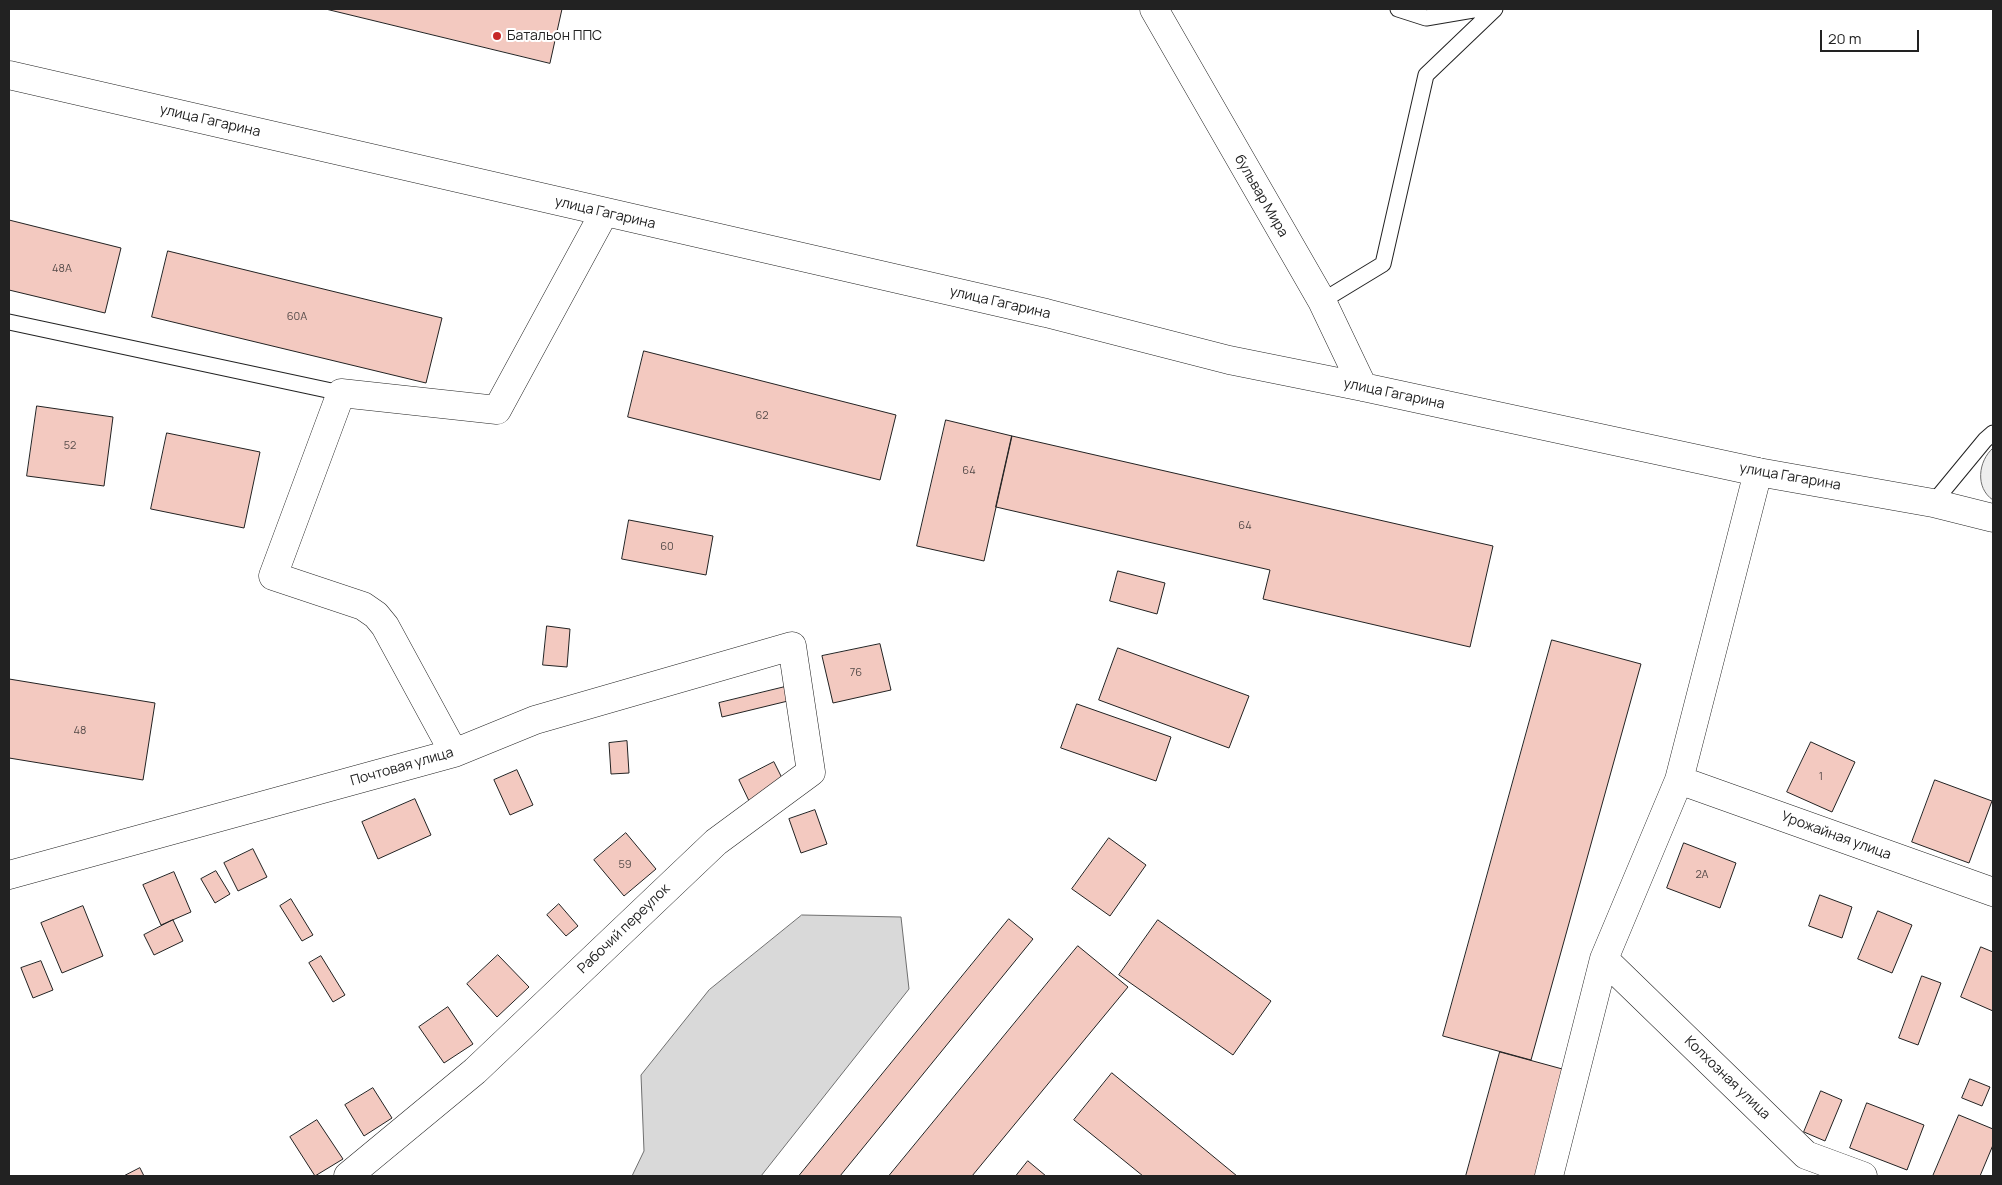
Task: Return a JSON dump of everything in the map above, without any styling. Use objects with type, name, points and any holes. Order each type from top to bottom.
[{"type":"street","name":"бульвар Мира","points":[[1154,9],[1322,301],[1363,387]]},
{"type":"street","name":"улица Гагарина","points":[[9,75],[1046,313],[1229,360],[1758,472],[1933,503],[1993,518]]},
{"type":"street","points":[[454,753],[385,626],[376,615],[363,606],[273,576],[341,393],[497,410],[604,212]]},
{"type":"street","points":[[1549,1176],[1604,959],[1679,780],[1758,472]]},
{"type":"street","name":"Почтовая улица","points":[[9,875],[454,753],[535,720],[792,646]]},
{"type":"street","name":"Рабочий переулок","points":[[348,1176],[475,1071],[716,842],[811,772],[792,646]]},
{"type":"street","name":"Урожайная улица","points":[[1679,780],[1993,892]]},
{"type":"street","name":"Колхозная улица","points":[[1604,959],[1806,1154],[1863,1176]]},
{"type":"lane","points":[[1398,9],[1426,18],[1478,9]]},
{"type":"lane","points":[[1322,301],[1384,264],[1426,75],[1495,9]]},
{"type":"lane","points":[[9,322],[341,393]]},
{"type":"lane","points":[[1933,503],[1985,440],[1993,433]]},
{"type":"shaded area","points":[[1993,448],[1993,500],[1983,489],[1981,474],[1984,460]]},
{"type":"shaded area","points":[[802,915],[901,917],[909,989],[761,1176],[632,1176],[644,1151],[641,1075],[709,990]]},
{"type":"building","name":"Батальон ППС","points":[[326,9],[562,9],[550,63]]},
{"type":"building","points":[[9,220],[121,248],[105,313],[9,290]]},
{"type":"building","points":[[168,251],[442,318],[426,383],[152,317]]},
{"type":"building","points":[[644,351],[896,415],[880,480],[628,417]]},
{"type":"building","points":[[37,406],[113,417],[104,486],[27,476]]},
{"type":"building","points":[[946,420],[1012,436],[984,561],[917,546]]},
{"type":"building","points":[[167,433],[260,452],[244,528],[151,509]]},
{"type":"building","points":[[1012,436],[1493,546],[1470,647],[1263,599],[1270,570],[996,507]]},
{"type":"building","points":[[629,520],[713,536],[706,575],[622,559]]},
{"type":"building","points":[[1118,571],[1165,583],[1157,614],[1110,601]]},
{"type":"building","points":[[547,626],[570,629],[567,667],[543,665]]},
{"type":"building","points":[[1552,640],[1641,664],[1531,1060],[1443,1036]]},
{"type":"building","points":[[880,644],[891,690],[833,703],[822,656]]},
{"type":"building","points":[[1118,648],[1249,696],[1229,748],[1099,700]]},
{"type":"building","points":[[9,679],[155,703],[143,780],[9,758]]},
{"type":"building","points":[[789,686],[792,700],[722,717],[719,703]]},
{"type":"building","points":[[1077,704],[1171,737],[1156,781],[1061,748]]},
{"type":"building","points":[[627,741],[629,773],[611,774],[609,743]]},
{"type":"building","points":[[1811,742],[1855,762],[1832,812],[1787,792]]},
{"type":"building","points":[[774,762],[786,786],[750,803],[739,780]]},
{"type":"building","points":[[517,770],[533,805],[510,815],[494,780]]},
{"type":"building","points":[[1935,780],[1992,801],[1969,863],[1912,842]]},
{"type":"building","points":[[415,799],[431,835],[378,859],[362,822]]},
{"type":"building","points":[[815,810],[827,844],[801,853],[789,819]]},
{"type":"building","points":[[626,833],[656,869],[624,896],[594,860]]},
{"type":"building","points":[[1109,838],[1146,865],[1110,916],[1072,889]]},
{"type":"building","points":[[1684,843],[1736,863],[1720,908],[1667,888]]},
{"type":"building","points":[[253,849],[267,877],[238,891],[224,863]]},
{"type":"building","points":[[216,871],[230,894],[215,903],[201,879]]},
{"type":"building","points":[[174,872],[191,912],[161,925],[143,885]]},
{"type":"building","points":[[1820,895],[1852,907],[1842,938],[1809,926]]},
{"type":"building","points":[[291,899],[313,935],[302,941],[280,906]]},
{"type":"building","points":[[559,904],[578,926],[566,936],[547,915]]},
{"type":"building","points":[[83,906],[103,956],[62,973],[41,923]]},
{"type":"building","points":[[1878,911],[1912,925],[1892,973],[1858,959]]},
{"type":"building","points":[[1009,919],[1033,939],[840,1176],[799,1176]]},
{"type":"building","points":[[173,920],[183,941],[154,955],[144,935]]},
{"type":"building","points":[[1158,920],[1271,1001],[1233,1055],[1119,975]]},
{"type":"building","points":[[1078,946],[1128,987],[972,1176],[889,1176]]},
{"type":"building","points":[[1981,947],[1993,952],[1993,1011],[1961,997]]},
{"type":"building","points":[[498,955],[529,987],[497,1017],[467,984]]},
{"type":"building","points":[[321,956],[345,995],[333,1002],[309,963]]},
{"type":"building","points":[[41,961],[53,990],[33,998],[21,968]]},
{"type":"building","points":[[1922,976],[1941,983],[1918,1045],[1899,1038]]},
{"type":"building","points":[[448,1007],[473,1044],[444,1063],[419,1027]]},
{"type":"building","points":[[1500,1052],[1566,1070],[1536,1176],[1466,1176]]},
{"type":"building","points":[[1112,1073],[1237,1176],[1143,1176],[1074,1120]]},
{"type":"building","points":[[1970,1079],[1990,1087],[1982,1106],[1962,1098]]},
{"type":"building","points":[[373,1088],[392,1118],[364,1136],[345,1105]]},
{"type":"building","points":[[1821,1091],[1842,1100],[1825,1141],[1804,1132]]},
{"type":"building","points":[[1867,1103],[1924,1125],[1907,1170],[1850,1148]]},
{"type":"building","points":[[1959,1115],[1993,1129],[1993,1145],[1980,1176],[1933,1176]]},
{"type":"building","points":[[317,1120],[343,1159],[315,1176],[290,1137]]},
{"type":"building","points":[[1028,1161],[1046,1176],[1016,1176]]},
{"type":"building","points":[[140,1168],[144,1176],[124,1176]]},
{"type":"place","name":"Батальон ППС","points":[[497,36]]}]
